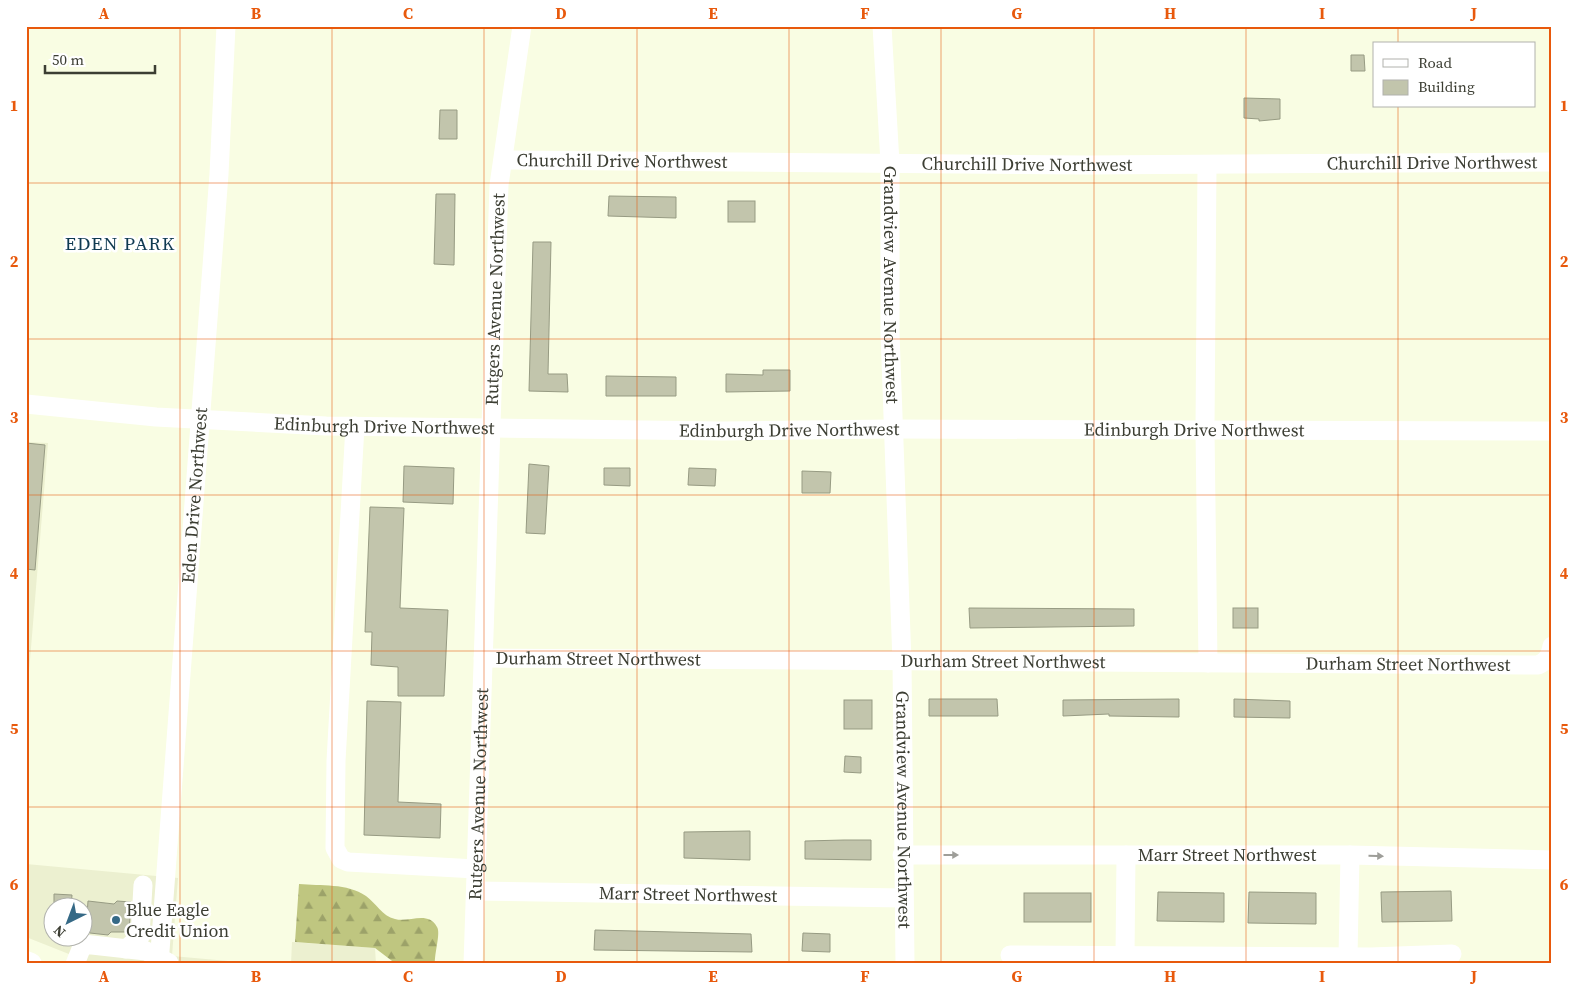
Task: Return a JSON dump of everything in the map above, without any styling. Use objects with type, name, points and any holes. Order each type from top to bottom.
[{"type":"main road","points":[[26,962],[31,964]]},
{"type":"street","name":"Eden Drive Northwest","points":[[163,962],[219,164],[226,26]]},
{"type":"street","name":"Rutgers Avenue Northwest","points":[[473,964],[495,274],[503,160],[522,26]]},
{"type":"street","name":"Grandview Avenue Northwest","points":[[882,26],[890,163],[892,429],[902,662],[902,898],[904,964]]},
{"type":"street","name":"Churchill Drive Northwest","points":[[503,160],[1207,165],[1552,162]]},
{"type":"street","points":[[1207,165],[1205,430],[1208,663]]},
{"type":"street","name":"Edinburgh Drive Northwest","points":[[26,404],[200,420],[355,426],[722,431],[892,429],[1552,431]]},
{"type":"street","points":[[355,426],[336,761],[335,848],[341,859],[348,862],[476,869]]},
{"type":"street","name":"Durham Street Northwest","points":[[483,658],[1538,665],[1546,661],[1552,646]]},
{"type":"street","name":"Marr Street Northwest","points":[[902,855],[1350,855],[1552,860]]},
{"type":"street","points":[[1125,956],[1126,855]]},
{"type":"street","points":[[1348,956],[1350,855]]},
{"type":"street","points":[[126,948],[140,937],[143,885]]},
{"type":"street","name":"Marr Street Northwest","points":[[476,891],[902,898]]},
{"type":"street","points":[[75,964],[83,944],[146,951],[163,962]]},
{"type":"street","points":[[1010,955],[1348,956],[1452,954]]},
{"type":"shaded area","points":[[26,442],[48,443],[26,708]]},
{"type":"shaded area","points":[[26,864],[178,878],[172,956],[261,964],[94,964],[54,948],[92,948],[92,898],[42,898],[42,943],[26,937]]},
{"type":"shaded area","points":[[292,942],[375,948],[376,964],[291,964]]},
{"type":"green space","points":[[299,884],[351,889],[366,896],[383,912],[395,919],[429,919],[438,930],[435,964],[396,964],[375,948],[295,942]]},
{"type":"building","points":[[1351,55],[1364,55],[1365,71],[1351,71]]},
{"type":"building","points":[[1244,98],[1280,99],[1280,119],[1259,121],[1259,119],[1244,118]]},
{"type":"building","points":[[440,110],[457,110],[457,139],[439,139]]},
{"type":"building","points":[[436,194],[455,194],[454,265],[434,264]]},
{"type":"building","points":[[609,196],[676,197],[676,218],[608,216]]},
{"type":"building","points":[[728,201],[755,201],[755,222],[728,222]]},
{"type":"building","points":[[533,242],[551,242],[548,374],[567,374],[568,392],[529,391]]},
{"type":"building","points":[[763,370],[790,370],[790,391],[726,392],[726,374],[763,375]]},
{"type":"building","points":[[606,376],[676,377],[676,396],[606,396]]},
{"type":"building","points":[[26,443],[45,445],[35,570],[26,569]]},
{"type":"building","points":[[529,464],[549,466],[545,534],[526,533]]},
{"type":"building","points":[[404,466],[454,468],[453,504],[403,502]]},
{"type":"building","points":[[604,468],[630,468],[630,486],[604,485]]},
{"type":"building","points":[[689,468],[716,469],[715,486],[688,485]]},
{"type":"building","points":[[802,471],[831,472],[830,493],[802,493]]},
{"type":"building","points":[[370,507],[404,508],[400,608],[448,610],[444,696],[398,696],[398,667],[371,665],[372,632],[365,632]]},
{"type":"building","points":[[969,608],[1134,609],[1134,626],[970,628]]},
{"type":"building","points":[[1233,608],[1258,608],[1258,628],[1233,628]]},
{"type":"building","points":[[929,699],[997,699],[998,716],[929,716]]},
{"type":"building","points":[[1179,699],[1179,717],[1109,716],[1109,714],[1063,716],[1063,700]]},
{"type":"building","points":[[1234,699],[1290,701],[1290,718],[1234,717]]},
{"type":"building","points":[[844,700],[872,700],[872,729],[844,729]]},
{"type":"building","points":[[367,701],[401,702],[398,802],[441,804],[440,838],[364,835]]},
{"type":"building","points":[[845,756],[861,757],[861,773],[844,772]]},
{"type":"building","points":[[750,831],[750,860],[684,858],[684,832]]},
{"type":"building","points":[[871,840],[871,860],[805,859],[805,841]]},
{"type":"building","points":[[1451,891],[1452,921],[1382,922],[1381,892]]},
{"type":"building","points":[[1158,892],[1224,893],[1224,922],[1157,921]]},
{"type":"building","points":[[1249,892],[1316,893],[1316,924],[1248,923]]},
{"type":"building","points":[[1024,893],[1091,893],[1091,922],[1024,922]]},
{"type":"building","points":[[54,894],[72,895],[72,898],[54,898]]},
{"type":"building","points":[[92,901],[114,904],[117,901],[131,902],[129,932],[111,932],[108,935],[92,933]]},
{"type":"building","points":[[595,930],[751,934],[752,952],[594,950]]},
{"type":"building","points":[[803,933],[830,934],[830,952],[802,951]]},
{"type":"place","name":"Blue Eagle Credit Union","points":[[116,920]]},
{"type":"district","name":"EDEN PARK","points":[[120,243]]}]
